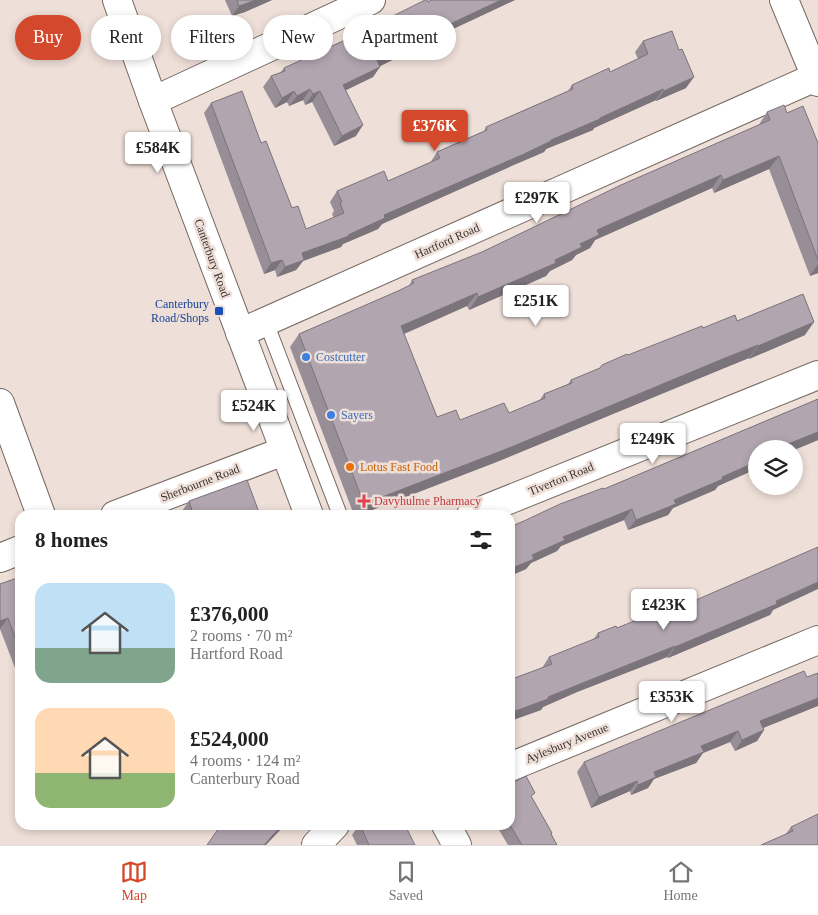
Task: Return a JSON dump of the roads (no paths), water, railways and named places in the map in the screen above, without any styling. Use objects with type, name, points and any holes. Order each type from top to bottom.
[{"type":"street","name":"Canterbury Road","points":[[117,0],[153,101],[307,510]]},
{"type":"street","points":[[153,101],[371,0]]},
{"type":"street","points":[[784,0],[817,78]]},
{"type":"street","name":"Hartford Road","points":[[240,333],[817,78]]},
{"type":"street","name":"Tiverton Road","points":[[484,510],[818,375]]},
{"type":"street","points":[[0,403],[38,510]]},
{"type":"street","name":"Sherbourne Road","points":[[128,510],[284,451]]},
{"type":"street","points":[[0,558],[15,552]]},
{"type":"street","name":"Aylesbury Avenue","points":[[515,765],[818,640]]},
{"type":"street","points":[[316,845],[330,830]]},
{"type":"street","points":[[449,830],[457,845]]},
{"type":"lane","points":[[266,322],[338,510]]},
{"type":"place","name":"Canterbury Road/Shops","points":[[219,311]]},
{"type":"place","name":"Costcutter","points":[[306,357]]},
{"type":"place","name":"Sayers","points":[[331,415]]},
{"type":"place","name":"Lotus Fast Food","points":[[350,467]]},
{"type":"place","name":"Davyhulme Pharmacy","points":[[364,501]]}]
